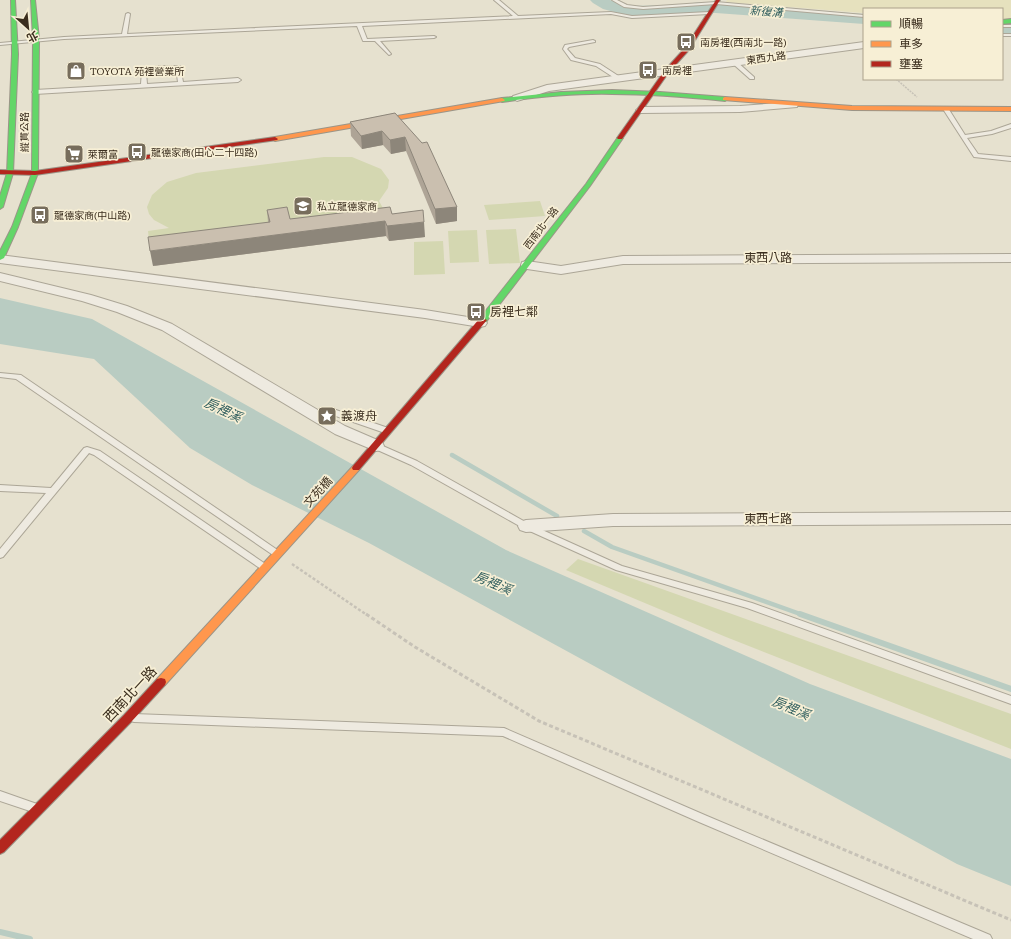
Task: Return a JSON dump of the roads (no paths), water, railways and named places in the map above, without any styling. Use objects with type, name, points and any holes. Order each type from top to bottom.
[{"type":"main road","name":"縱貫公路","points":[[0,207],[10,173],[15,43],[13,0]]},
{"type":"main road","name":"縱貫公路","points":[[0,258],[15,227],[35,173],[36,40],[33,0]]},
{"type":"main road","name":"西南北一路","points":[[376,446],[527,265],[588,185],[654,92],[667,71],[687,49],[717,2]]},
{"type":"main road","points":[[0,172],[35,173],[251,143],[468,104],[517,98],[596,92],[654,92],[801,105],[930,109],[1011,109]]},
{"type":"main road","name":"文苑橋","points":[[277,554],[376,446]]},
{"type":"main road","name":"西南北一路","points":[[0,848],[128,718],[277,554]]},
{"type":"street","name":"東西九路","points":[[517,98],[547,88],[863,45]]},
{"type":"street","points":[[641,110],[740,109],[801,105]]},
{"type":"street","points":[[0,258],[425,314],[480,323]]},
{"type":"street","name":"東西八路","points":[[527,265],[561,270],[623,260],[1011,258]]},
{"type":"street","points":[[0,277],[86,298],[122,309],[166,326],[340,430],[376,446]]},
{"type":"street","name":"東西七路","points":[[526,526],[613,520],[1011,518]]},
{"type":"lane","points":[[496,0],[518,18]]},
{"type":"lane","points":[[614,0],[626,6],[643,8],[717,2],[863,16]]},
{"type":"lane","points":[[0,44],[36,40],[611,13],[632,17],[709,13]]},
{"type":"lane","points":[[124,36],[128,14]]},
{"type":"lane","points":[[359,26],[365,40],[434,37]]},
{"type":"lane","points":[[376,39],[389,54]]},
{"type":"lane","points":[[593,41],[567,46],[565,49],[573,59],[598,65],[618,78]]},
{"type":"lane","points":[[734,62],[752,78]]},
{"type":"lane","points":[[144,86],[144,71],[159,68],[178,67],[181,83]]},
{"type":"lane","points":[[35,92],[238,80]]},
{"type":"lane","points":[[946,109],[976,156],[1011,159]]},
{"type":"lane","points":[[965,137],[992,132],[1011,126]]},
{"type":"lane","points":[[0,375],[18,377],[277,554]]},
{"type":"lane","points":[[333,412],[388,431]]},
{"type":"lane","points":[[376,446],[414,463],[526,526],[619,568],[749,605],[1011,700]]},
{"type":"lane","points":[[0,555],[87,450],[97,453],[264,568]]},
{"type":"lane","points":[[0,488],[53,491]]},
{"type":"lane","points":[[128,718],[504,732],[703,819],[986,939]]},
{"type":"lane","points":[[0,796],[38,809]]},
{"type":"water","name":"房裡溪","points":[[0,298],[92,319],[506,550],[810,684],[1011,759],[1011,886],[957,864],[369,543],[252,485],[190,448],[94,359],[0,344]]},
{"type":"waterway","name":"新復溝","points":[[598,0],[609,6],[629,11],[674,10],[702,7],[863,19]]},
{"type":"waterway","name":"新復溝","points":[[1003,31],[1011,31]]},
{"type":"waterway","points":[[452,455],[557,516]]},
{"type":"waterway","points":[[584,531],[612,547],[803,615]]},
{"type":"waterway","points":[[800,614],[1011,689]]},
{"type":"waterway","points":[[0,932],[30,939]]},
{"type":"place","name":"南房裡(西南北一路)","points":[[686,42]]},
{"type":"place","name":"南房裡","points":[[648,70]]},
{"type":"place","name":"TOYOTA 苑裡營業所","points":[[76,71]]},
{"type":"place","name":"龍德家商(田心二十四路)","points":[[137,152]]},
{"type":"place","name":"萊爾富","points":[[74,154]]},
{"type":"place","name":"私立龍德家商","points":[[303,206]]},
{"type":"place","name":"龍德家商(中山路)","points":[[40,215]]},
{"type":"place","name":"房裡七鄰","points":[[476,312]]},
{"type":"place","name":"義渡舟","points":[[327,416]]}]
